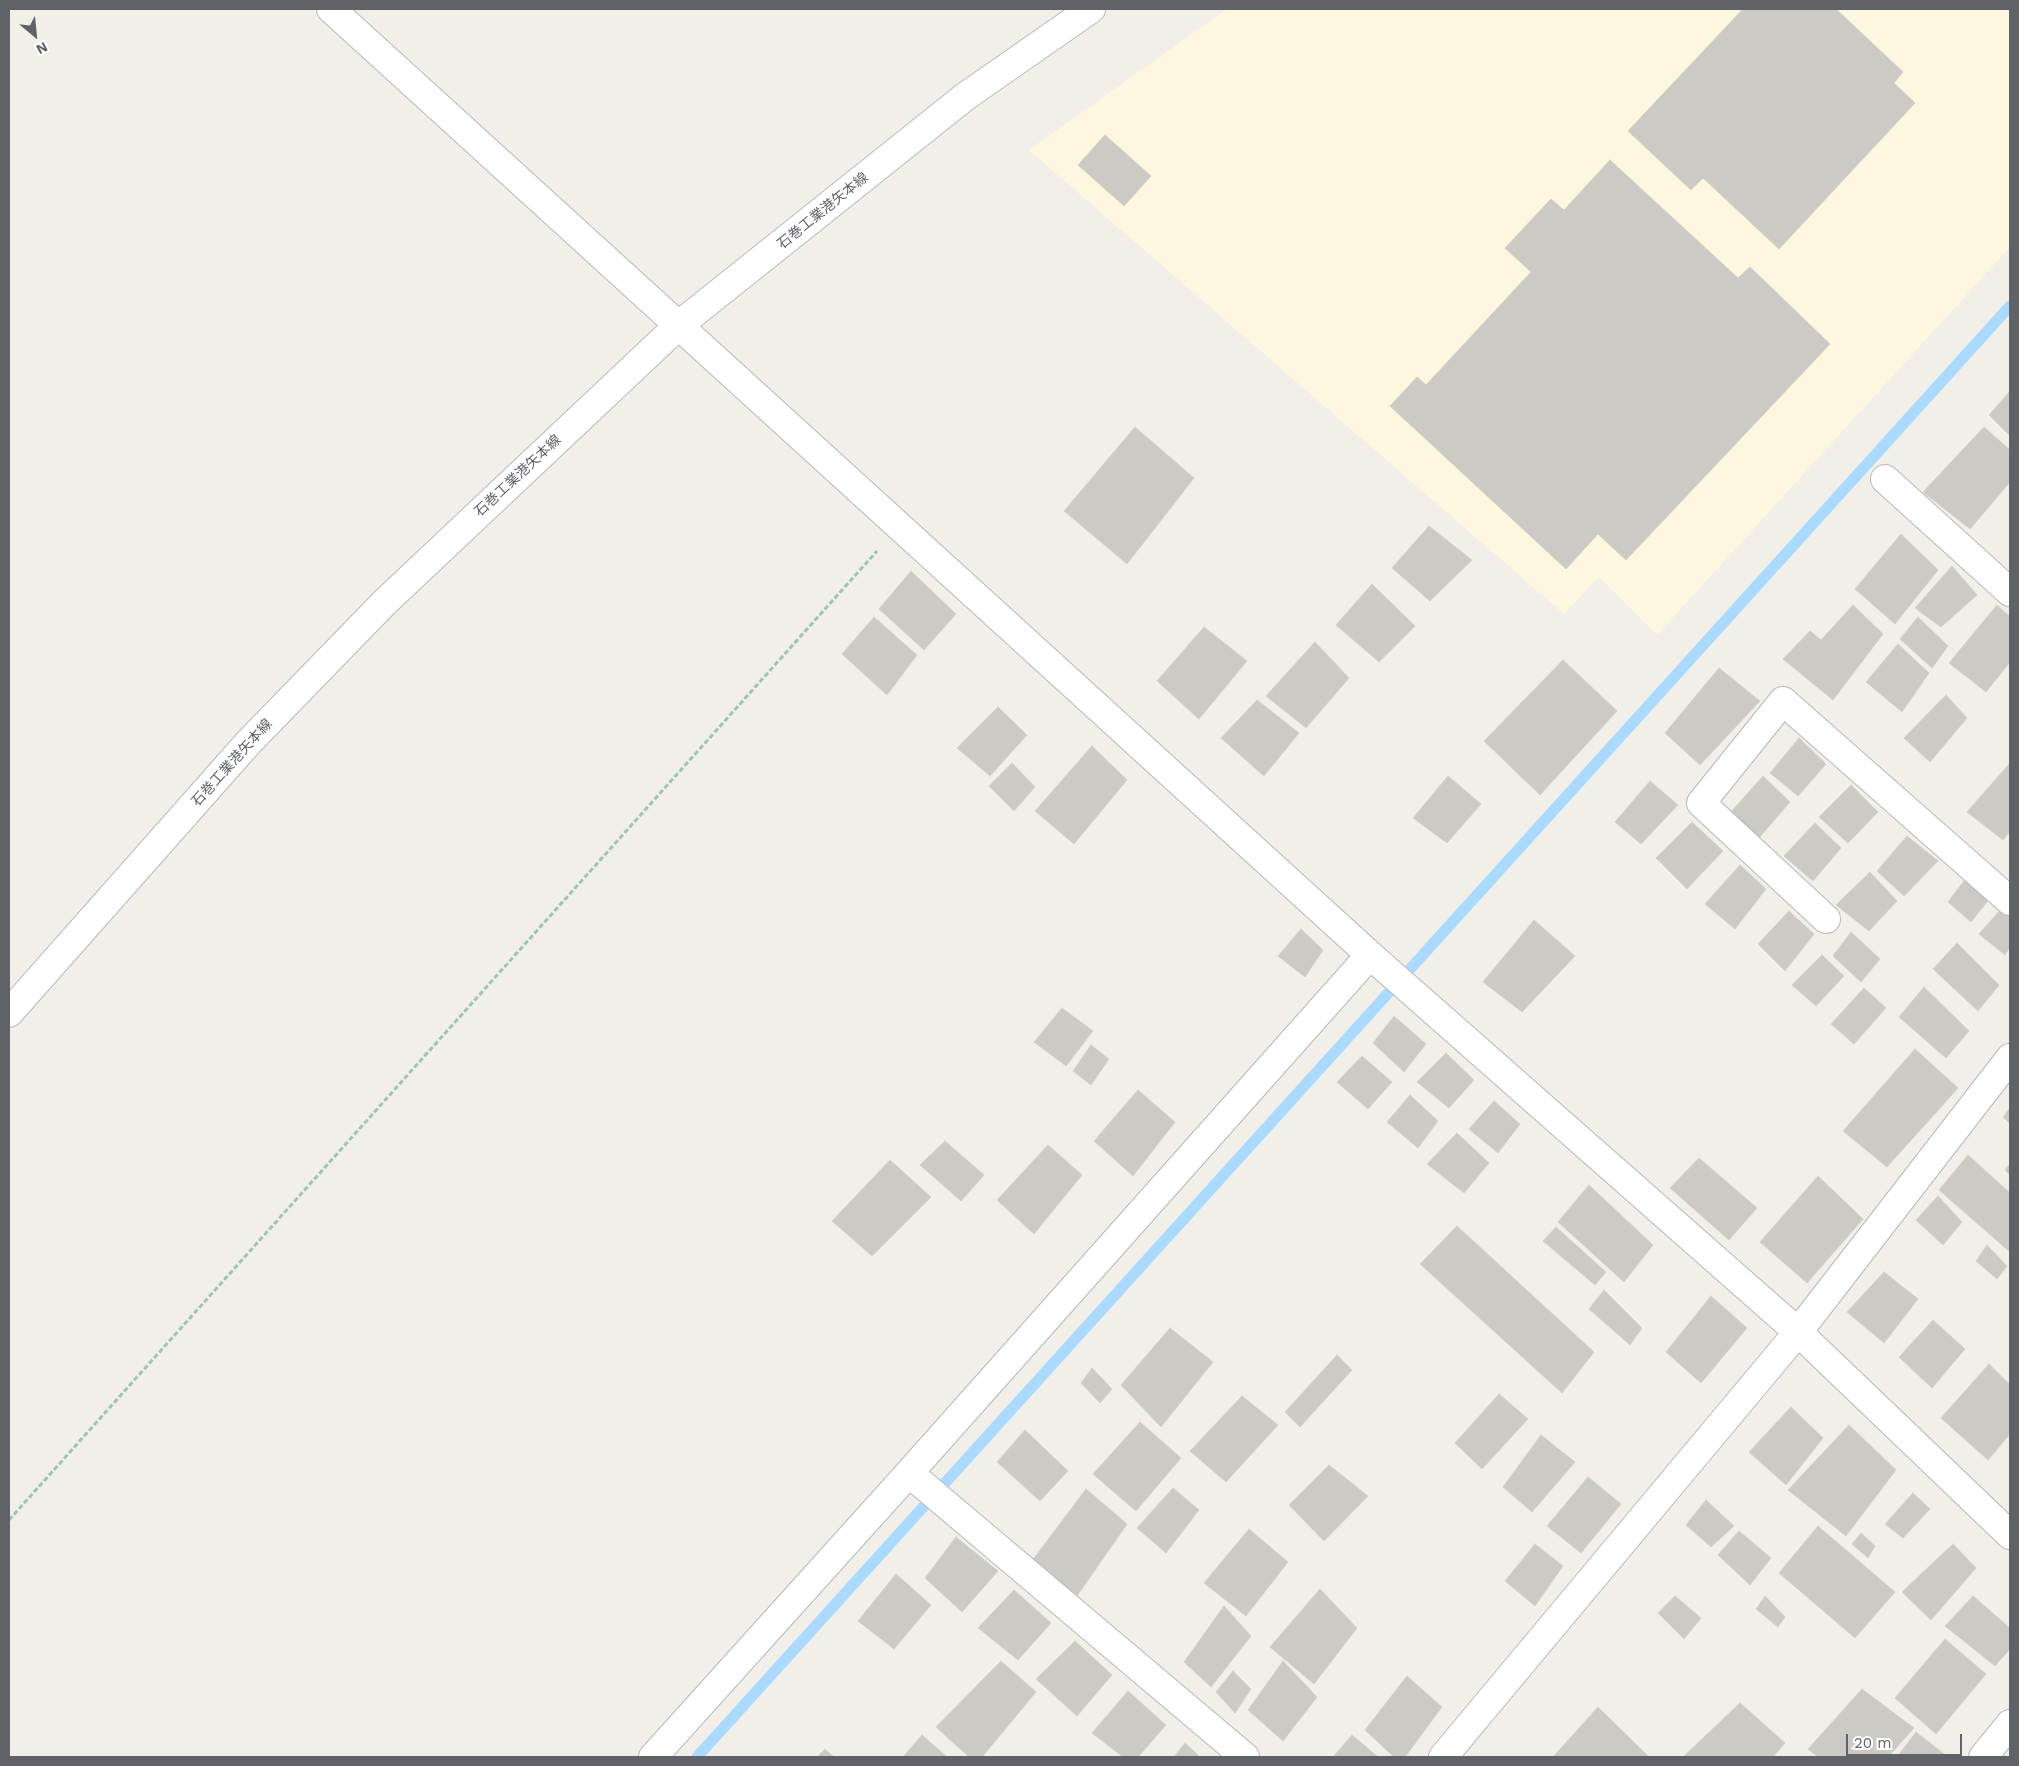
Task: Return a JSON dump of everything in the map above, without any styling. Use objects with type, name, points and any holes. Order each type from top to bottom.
[{"type":"street","points":[[331,9],[1377,962],[1798,1332],[2010,1535]]},
{"type":"street","name":"石巻工業港矢本線","points":[[9,1013],[248,743],[384,603],[679,325],[966,96],[1091,9]]},
{"type":"street","points":[[1886,479],[2010,592]]},
{"type":"street","points":[[1826,919],[1701,803],[1783,700],[2010,900]]},
{"type":"street","points":[[653,1757],[915,1478],[1377,962]]},
{"type":"street","points":[[1443,1757],[1798,1332],[2010,1058]]},
{"type":"street","points":[[915,1478],[1245,1757]]},
{"type":"street","points":[[1983,1757],[2010,1724]]},
{"type":"path","points":[[9,1520],[899,527]]},
{"type":"shaded area","points":[[1227,9],[2010,9],[2010,247],[1657,635],[1599,577],[1564,614],[1029,150]]},
{"type":"building","points":[[1743,9],[1836,9],[1903,72],[1894,83],[1915,103],[1779,249],[1703,178],[1691,190],[1628,131]]},
{"type":"building","points":[[1105,135],[1151,176],[1124,206],[1078,165]]},
{"type":"building","points":[[1610,160],[1738,278],[1750,267],[1830,344],[1626,560],[1598,534],[1566,569],[1390,406],[1417,377],[1426,385],[1531,272],[1505,248],[1551,199],[1564,210]]},
{"type":"building","points":[[2010,391],[2010,436],[1989,415]]},
{"type":"building","points":[[1135,427],[1194,478],[1127,564],[1064,511]]},
{"type":"building","points":[[1984,427],[2010,450],[2010,482],[1970,529],[1923,492]]},
{"type":"building","points":[[1429,526],[1472,560],[1430,601],[1392,568]]},
{"type":"building","points":[[1901,534],[1938,570],[1895,624],[1855,589]]},
{"type":"building","points":[[1952,566],[1977,595],[1941,627],[1915,608]]},
{"type":"building","points":[[911,571],[956,614],[924,650],[879,609]]},
{"type":"building","points":[[1372,584],[1415,626],[1379,662],[1336,625]]},
{"type":"building","points":[[1853,605],[1883,634],[1833,700],[1783,659],[1810,631],[1821,640]]},
{"type":"building","points":[[1997,605],[2010,617],[2010,662],[1986,692],[1949,663]]},
{"type":"building","points":[[874,617],[917,655],[887,695],[842,654]]},
{"type":"building","points":[[1918,617],[1948,646],[1932,668],[1900,639]]},
{"type":"building","points":[[1204,627],[1247,661],[1199,719],[1157,681]]},
{"type":"building","points":[[1315,642],[1349,678],[1306,728],[1266,696]]},
{"type":"building","points":[[1898,644],[1929,673],[1902,712],[1866,682]]},
{"type":"building","points":[[1563,660],[1617,711],[1540,795],[1484,741]]},
{"type":"building","points":[[1719,668],[1760,701],[1700,765],[1665,733]]},
{"type":"building","points":[[1946,695],[1967,718],[1930,762],[1904,738]]},
{"type":"building","points":[[1257,700],[1299,733],[1264,776],[1221,738]]},
{"type":"building","points":[[998,707],[1027,735],[990,776],[957,748]]},
{"type":"building","points":[[1799,738],[1826,764],[1798,796],[1770,773]]},
{"type":"building","points":[[1092,746],[1127,780],[1074,844],[1035,811]]},
{"type":"building","points":[[1012,763],[1035,787],[1014,811],[989,786]]},
{"type":"building","points":[[2010,763],[2010,831],[2003,840],[1967,812]]},
{"type":"building","points":[[1448,776],[1481,804],[1447,843],[1413,818]]},
{"type":"building","points":[[1763,776],[1790,802],[1758,839],[1730,813]]},
{"type":"building","points":[[1650,781],[1678,805],[1641,844],[1615,822]]},
{"type":"building","points":[[1851,785],[1878,812],[1848,843],[1819,817]]},
{"type":"building","points":[[1692,822],[1723,851],[1687,889],[1656,858]]},
{"type":"building","points":[[1815,823],[1841,848],[1813,881],[1784,856]]},
{"type":"building","points":[[1907,836],[1938,861],[1904,896],[1877,871]]},
{"type":"building","points":[[1740,865],[1766,889],[1735,929],[1705,904]]},
{"type":"building","points":[[1870,872],[1897,901],[1869,931],[1836,905]]},
{"type":"building","points":[[1967,877],[1990,898],[1971,922],[1948,902]]},
{"type":"building","points":[[2003,907],[2010,914],[2010,947],[2005,955],[1979,934]]},
{"type":"building","points":[[1789,911],[1814,934],[1785,971],[1758,944]]},
{"type":"building","points":[[1534,920],[1575,956],[1522,1012],[1483,982]]},
{"type":"building","points":[[1301,929],[1323,950],[1305,977],[1278,956]]},
{"type":"building","points":[[1851,932],[1880,959],[1861,982],[1833,956]]},
{"type":"building","points":[[1957,943],[1999,985],[1978,1011],[1933,969]]},
{"type":"building","points":[[1822,955],[1844,976],[1816,1006],[1792,985]]},
{"type":"building","points":[[1924,987],[1969,1031],[1946,1058],[1899,1017]]},
{"type":"building","points":[[1864,988],[1886,1008],[1854,1044],[1831,1024]]},
{"type":"building","points":[[1062,1008],[1093,1031],[1066,1066],[1034,1042]]},
{"type":"building","points":[[1394,1016],[1426,1044],[1404,1072],[1373,1043]]},
{"type":"building","points":[[1091,1045],[1109,1059],[1091,1085],[1073,1071]]},
{"type":"building","points":[[1915,1049],[1958,1088],[1887,1167],[1843,1131]]},
{"type":"building","points":[[1446,1053],[1474,1080],[1449,1108],[1417,1082]]},
{"type":"building","points":[[1362,1056],[1392,1082],[1368,1109],[1337,1082]]},
{"type":"building","points":[[1138,1090],[1175,1122],[1133,1176],[1094,1141]]},
{"type":"building","points":[[1410,1095],[1438,1121],[1418,1148],[1387,1122]]},
{"type":"building","points":[[1494,1101],[1520,1124],[1498,1153],[1469,1129]]},
{"type":"building","points":[[2010,1108],[2010,1124],[2003,1117]]},
{"type":"building","points":[[1457,1133],[1489,1163],[1464,1193],[1427,1164]]},
{"type":"building","points":[[945,1141],[984,1175],[961,1201],[920,1165]]},
{"type":"building","points":[[1048,1145],[1082,1175],[1034,1234],[997,1200]]},
{"type":"building","points":[[1968,1155],[2010,1193],[2010,1252],[1939,1190]]},
{"type":"building","points":[[1699,1158],[1757,1208],[1729,1240],[1670,1188]]},
{"type":"building","points":[[890,1160],[931,1197],[872,1256],[832,1221]]},
{"type":"building","points":[[2010,1164],[2010,1175],[2005,1170]]},
{"type":"building","points":[[1818,1176],[1863,1219],[1807,1283],[1760,1242]]},
{"type":"building","points":[[1589,1185],[1653,1245],[1624,1282],[1558,1222]]},
{"type":"building","points":[[1938,1196],[1962,1222],[1943,1245],[1916,1220]]},
{"type":"building","points":[[1457,1226],[1594,1352],[1562,1393],[1420,1264]]},
{"type":"building","points":[[1556,1227],[1606,1272],[1595,1285],[1543,1241]]},
{"type":"building","points":[[1987,1245],[2007,1266],[1997,1279],[1976,1261]]},
{"type":"building","points":[[1884,1272],[1918,1299],[1884,1343],[1847,1312]]},
{"type":"building","points":[[1604,1290],[1642,1328],[1630,1345],[1589,1309]]},
{"type":"building","points":[[1711,1296],[1747,1328],[1701,1383],[1666,1352]]},
{"type":"building","points":[[1933,1320],[1965,1349],[1932,1388],[1899,1357]]},
{"type":"building","points":[[1170,1328],[1213,1362],[1161,1427],[1121,1385]]},
{"type":"building","points":[[1337,1355],[1352,1370],[1300,1427],[1285,1412]]},
{"type":"building","points":[[1989,1364],[2010,1385],[2010,1434],[1988,1460],[1941,1418]]},
{"type":"building","points":[[1092,1368],[1112,1389],[1100,1403],[1081,1383]]},
{"type":"building","points":[[1499,1394],[1528,1419],[1482,1469],[1455,1443]]},
{"type":"building","points":[[1242,1396],[1278,1425],[1226,1482],[1190,1451]]},
{"type":"building","points":[[1791,1407],[1823,1438],[1786,1485],[1749,1452]]},
{"type":"building","points":[[1140,1422],[1181,1458],[1136,1511],[1093,1474]]},
{"type":"building","points":[[1849,1425],[1896,1470],[1846,1536],[1788,1490]]},
{"type":"building","points":[[1025,1430],[1068,1471],[1040,1501],[997,1462]]},
{"type":"building","points":[[1541,1435],[1575,1462],[1532,1512],[1503,1487]]},
{"type":"building","points":[[1329,1465],[1368,1496],[1324,1541],[1289,1505]]},
{"type":"building","points":[[1588,1477],[1621,1504],[1581,1553],[1547,1526]]},
{"type":"building","points":[[1173,1488],[1199,1510],[1166,1553],[1137,1528]]},
{"type":"building","points":[[1086,1489],[1127,1524],[1077,1596],[1032,1561]]},
{"type":"building","points":[[1913,1493],[1930,1509],[1903,1538],[1885,1524]]},
{"type":"building","points":[[1706,1500],[1734,1526],[1711,1547],[1686,1525]]},
{"type":"building","points":[[1818,1526],[1895,1592],[1855,1638],[1779,1573]]},
{"type":"building","points":[[1249,1529],[1288,1562],[1246,1616],[1204,1583]]},
{"type":"building","points":[[1739,1531],[1771,1558],[1750,1585],[1718,1555]]},
{"type":"building","points":[[1861,1533],[1875,1546],[1868,1558],[1852,1544]]},
{"type":"building","points":[[956,1537],[998,1571],[962,1612],[925,1578]]},
{"type":"building","points":[[1535,1544],[1563,1566],[1535,1606],[1505,1581]]},
{"type":"building","points":[[1953,1544],[1976,1568],[1931,1620],[1902,1592]]},
{"type":"building","points":[[896,1574],[931,1605],[894,1649],[858,1621]]},
{"type":"building","points":[[1320,1589],[1357,1628],[1314,1684],[1270,1647]]},
{"type":"building","points":[[1014,1590],[1051,1623],[1018,1660],[978,1628]]},
{"type":"building","points":[[1675,1596],[1701,1618],[1684,1639],[1658,1613]]},
{"type":"building","points":[[1765,1596],[1785,1617],[1778,1627],[1756,1609]]},
{"type":"building","points":[[1973,1596],[2010,1628],[2010,1649],[1995,1666],[1945,1626]]},
{"type":"building","points":[[1224,1606],[1251,1636],[1211,1687],[1184,1662]]},
{"type":"building","points":[[1945,1639],[1986,1674],[1936,1734],[1895,1698]]},
{"type":"building","points":[[1075,1641],[1112,1675],[1077,1716],[1036,1679]]},
{"type":"building","points":[[1001,1661],[1036,1692],[982,1757],[969,1757],[936,1727]]},
{"type":"building","points":[[1283,1661],[1317,1697],[1283,1741],[1248,1710]]},
{"type":"building","points":[[1233,1671],[1251,1689],[1235,1713],[1216,1692]]},
{"type":"building","points":[[1407,1676],[1442,1707],[1405,1757],[1394,1757],[1365,1730]]},
{"type":"building","points":[[1862,1689],[1914,1728],[1888,1757],[1818,1757],[1808,1749]]},
{"type":"building","points":[[1128,1691],[1166,1725],[1138,1757],[1123,1757],[1092,1733]]},
{"type":"building","points":[[1740,1703],[1785,1743],[1773,1757],[1683,1757]]},
{"type":"building","points":[[1598,1707],[1649,1757],[1553,1757]]},
{"type":"building","points":[[1916,1732],[1948,1757],[1897,1757]]},
{"type":"building","points":[[922,1735],[947,1757],[903,1757]]},
{"type":"building","points":[[1352,1735],[1378,1757],[1333,1757]]},
{"type":"building","points":[[1185,1743],[1200,1757],[1174,1757]]},
{"type":"building","points":[[825,1749],[834,1757],[817,1757]]},
{"type":"waterway","points":[[697,1757],[2010,306]]}]
